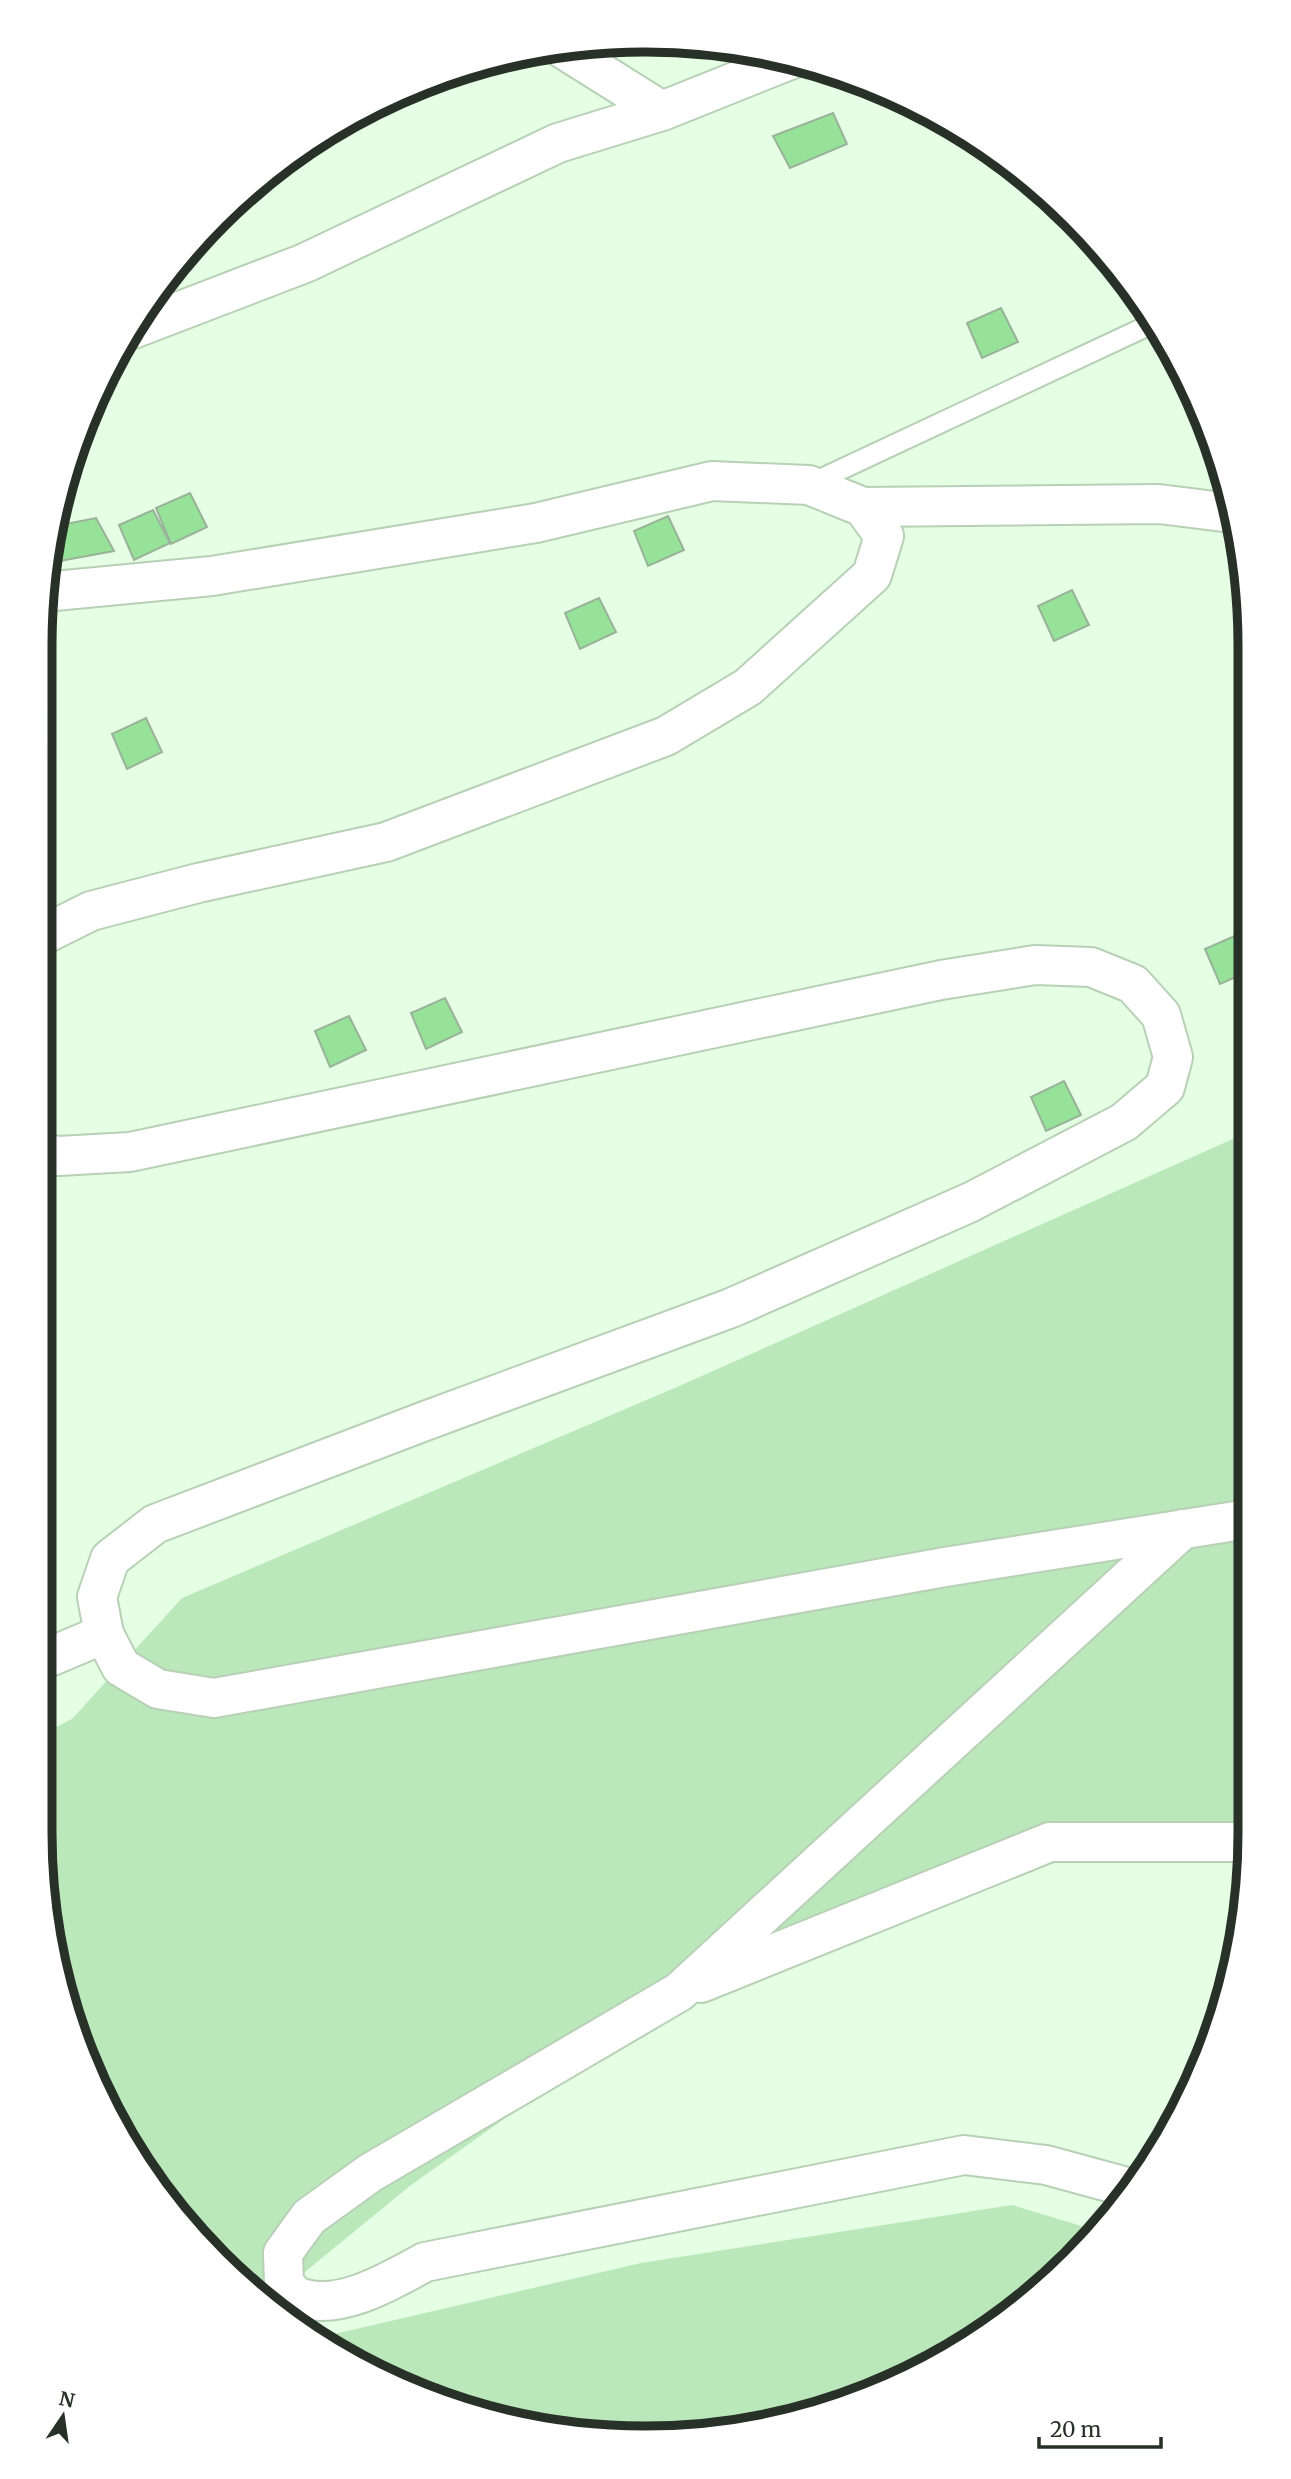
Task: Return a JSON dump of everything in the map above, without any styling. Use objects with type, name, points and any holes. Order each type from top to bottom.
[{"type":"street","points":[[576,57],[662,111]]},
{"type":"street","points":[[147,323],[305,263],[558,143],[662,111],[773,67]]},
{"type":"street","points":[[56,591],[212,576],[536,523],[712,481],[809,485],[863,507],[1159,503],[1223,512]]},
{"type":"street","points":[[52,930],[90,911],[198,883],[386,842],[666,736],[748,687],[872,575],[884,536],[863,507]]},
{"type":"street","points":[[52,1155],[130,1152],[927,983],[1035,965],[1091,967],[1133,984],[1161,1015],[1173,1057],[1165,1087],[1124,1122],[971,1202],[731,1308],[155,1524],[110,1559],[97,1597],[104,1634],[121,1667],[158,1689],[214,1698],[931,1569],[1238,1521]]},
{"type":"street","points":[[679,1992],[1183,1529]]},
{"type":"street","points":[[52,1656],[104,1634]]},
{"type":"street","points":[[1122,2186],[1046,2165],[964,2155],[425,2262],[370,2291],[336,2298],[299,2298],[284,2284],[283,2253],[309,2217],[370,2173],[679,1992],[1050,1842],[1238,1842]]},
{"type":"lane","points":[[809,485],[1146,328]]},
{"type":"green space","points":[[1238,1137],[1238,1832],[1078,1827],[707,1975],[411,2185],[276,2296],[226,2253],[175,2194],[132,2130],[98,2060],[73,1987],[58,1911],[52,1834],[52,1729],[72,1719],[182,1598],[677,1387]]},
{"type":"green space","points":[[1012,2205],[1088,2228],[1065,2253],[1006,2304],[942,2347],[908,2365],[836,2395],[761,2415],[723,2421],[684,2425],[607,2425],[530,2415],[455,2395],[419,2381],[383,2365],[329,2335],[641,2263]]},
{"type":"building","points":[[833,113],[847,144],[790,168],[773,136]]},
{"type":"building","points":[[1001,308],[1018,342],[982,358],[967,323]]},
{"type":"building","points":[[190,493],[207,527],[171,544],[156,508]]},
{"type":"building","points":[[153,510],[170,543],[134,560],[119,525]]},
{"type":"building","points":[[668,516],[684,550],[648,566],[634,531]]},
{"type":"building","points":[[96,518],[114,551],[59,561],[65,524]]},
{"type":"building","points":[[1072,590],[1089,625],[1054,641],[1038,606]]},
{"type":"building","points":[[599,598],[616,632],[580,649],[565,613]]},
{"type":"building","points":[[146,718],[162,752],[127,769],[112,734]]},
{"type":"building","points":[[1238,934],[1238,976],[1220,984],[1205,949]]},
{"type":"building","points":[[445,998],[462,1032],[426,1049],[411,1013]]},
{"type":"building","points":[[349,1016],[366,1050],[330,1067],[315,1031]]},
{"type":"building","points":[[1064,1081],[1081,1115],[1046,1131],[1031,1097]]}]
